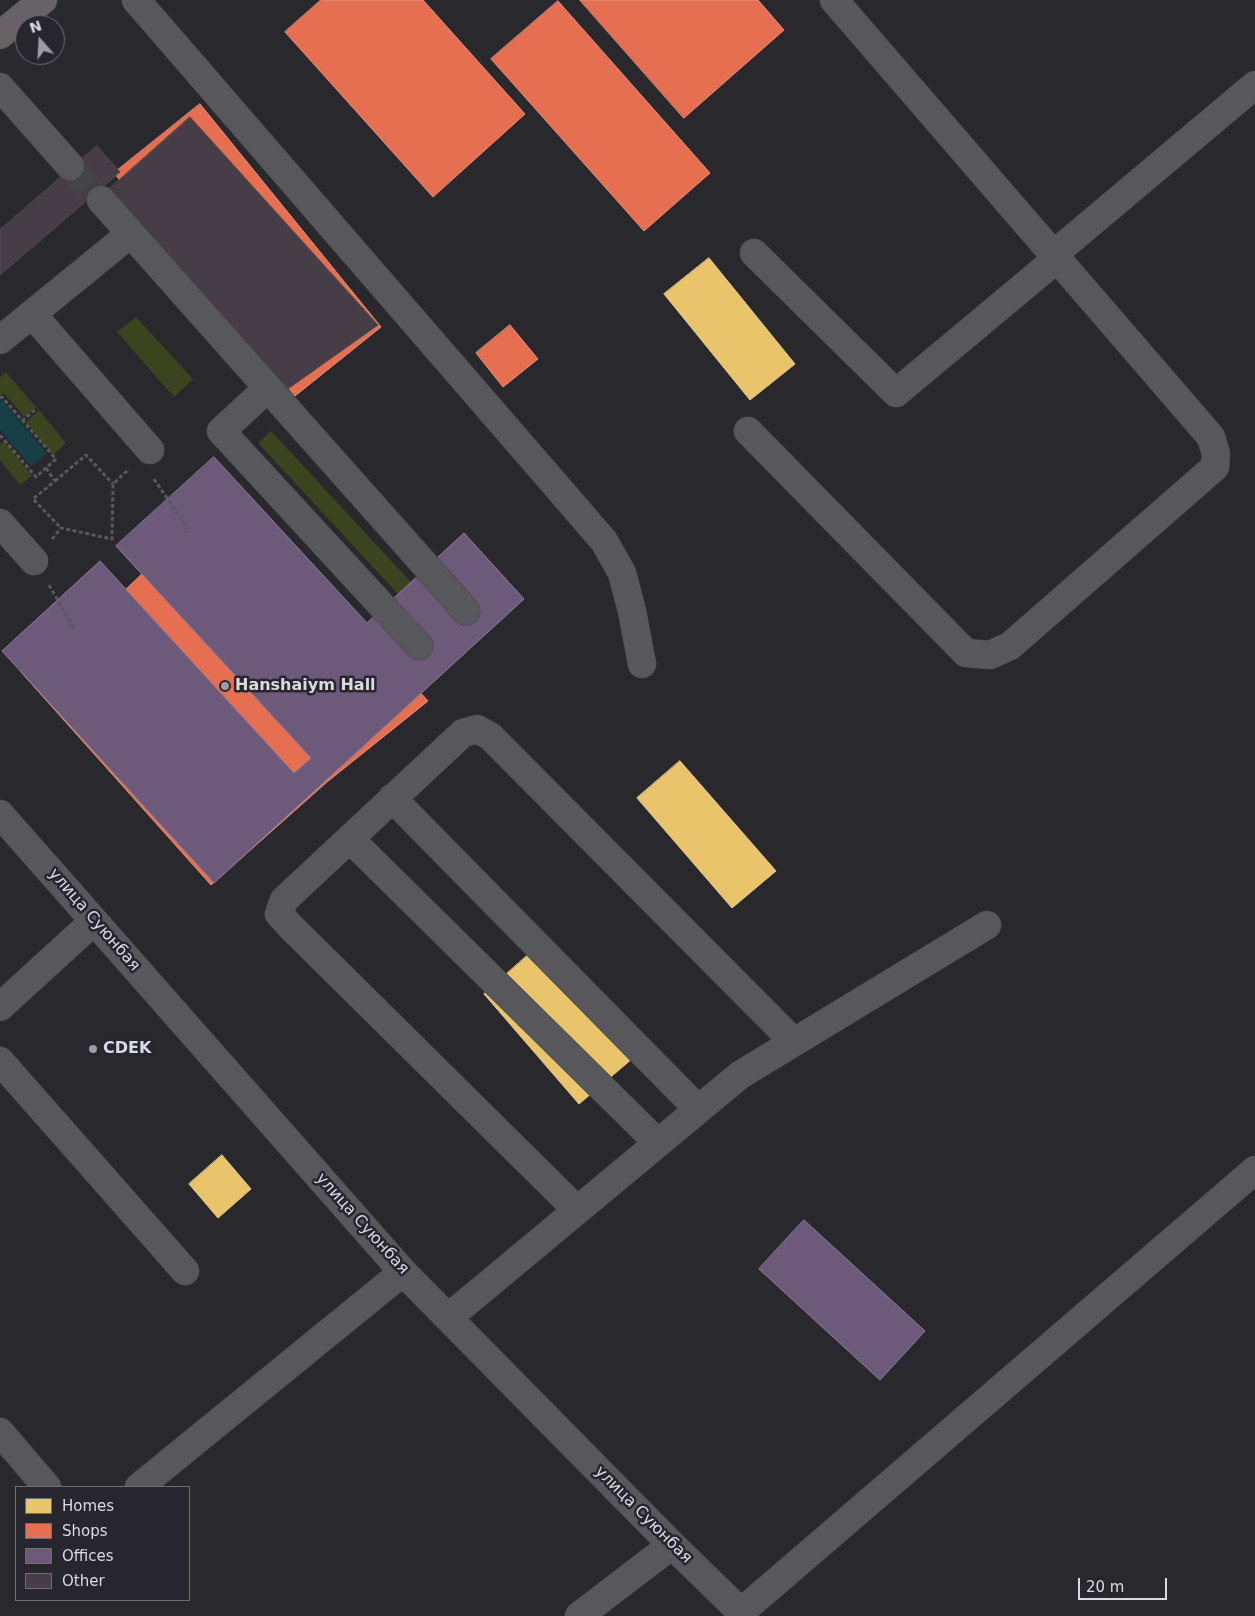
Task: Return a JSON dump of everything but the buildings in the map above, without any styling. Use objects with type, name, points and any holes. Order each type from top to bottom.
[{"type":"main road","points":[[0,35],[44,0]]},
{"type":"street","points":[[136,0],[604,541],[622,572],[642,664]]},
{"type":"street","points":[[748,431],[966,653],[990,655],[1010,646],[1214,467],[1216,454],[1211,437],[834,0]]},
{"type":"street","points":[[754,253],[896,393],[1047,267],[1054,254],[1255,85]]},
{"type":"street","points":[[0,87],[70,166]]},
{"type":"street","points":[[100,200],[466,611]]},
{"type":"street","points":[[0,340],[130,234]]},
{"type":"street","points":[[32,314],[150,450]]},
{"type":"street","points":[[268,388],[221,431],[419,646]]},
{"type":"street","points":[[0,523],[34,561]]},
{"type":"street","points":[[577,1210],[279,914],[284,900],[463,733],[477,729],[490,736],[794,1042]]},
{"type":"street","points":[[392,798],[698,1109]]},
{"type":"street","name":"улица Суюнбая","points":[[0,814],[403,1272],[742,1614]]},
{"type":"street","points":[[350,839],[658,1144]]},
{"type":"street","points":[[0,1007],[94,921]]},
{"type":"street","points":[[449,1317],[740,1074],[987,925]]},
{"type":"street","points":[[0,1061],[185,1270]]},
{"type":"street","points":[[742,1614],[1255,1170]]},
{"type":"street","points":[[140,1486],[403,1272]]},
{"type":"street","points":[[0,1432],[46,1486]]},
{"type":"street","points":[[579,1616],[672,1545]]},
{"type":"path","points":[[0,398],[2,397],[56,459],[36,477],[1,438]]},
{"type":"path","points":[[22,422],[38,408]]},
{"type":"path","points":[[113,484],[150,450]]},
{"type":"path","points":[[150,450],[147,469],[188,529]]},
{"type":"path","points":[[86,455],[113,484],[112,539],[61,528],[33,499],[55,481],[86,455]]},
{"type":"path","points":[[46,468],[55,481]]},
{"type":"path","points":[[61,528],[34,561],[75,630]]},
{"type":"green space","points":[[136,317],[193,379],[174,397],[117,332]]},
{"type":"green space","points":[[6,372],[36,407],[24,417],[4,393],[0,396],[0,377]]},
{"type":"green space","points":[[39,410],[66,443],[53,455],[26,422]]},
{"type":"green space","points":[[271,431],[434,607],[421,619],[258,443]]},
{"type":"green space","points":[[4,441],[32,476],[20,485],[0,460],[0,445]]},
{"type":"water","points":[[2,400],[47,454],[31,466],[0,430],[0,402]]},
{"type":"tunnel","points":[[70,166],[101,200]]},
{"type":"place","name":"Hanshaiym Hall","points":[[225,686]]},
{"type":"place","name":"CDEK","points":[[93,1049]]}]
